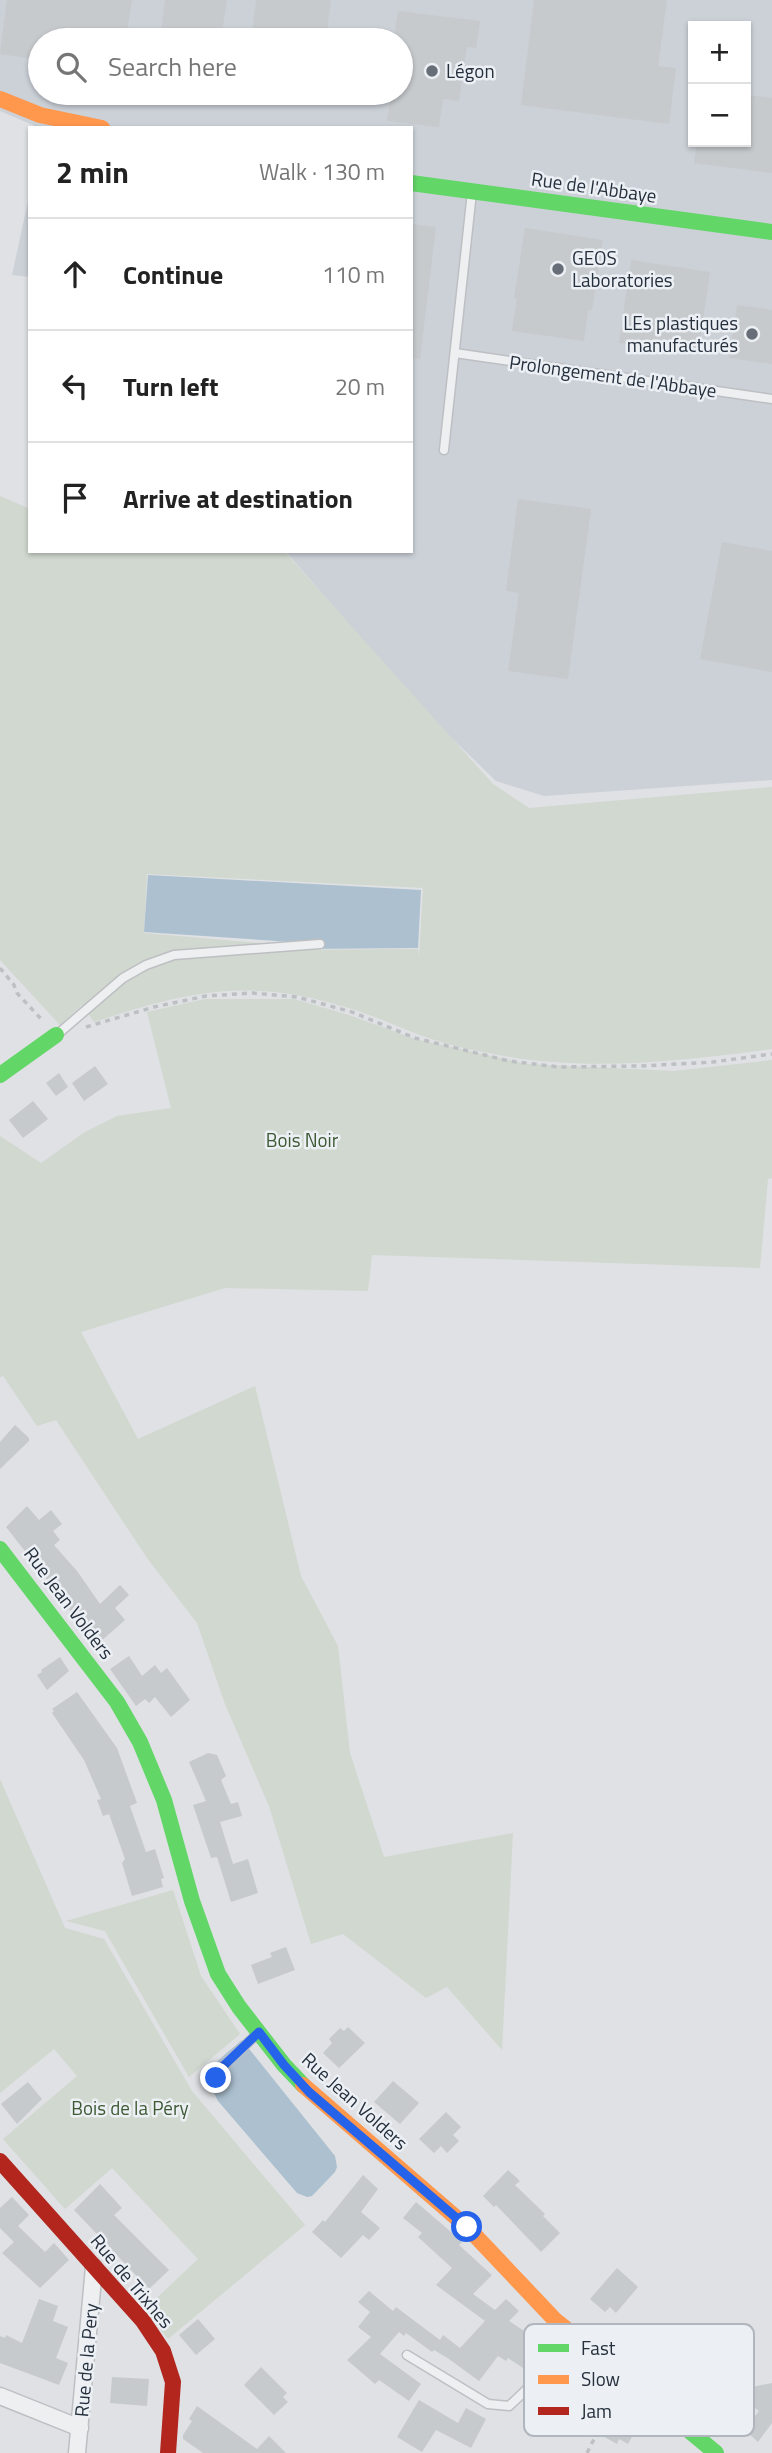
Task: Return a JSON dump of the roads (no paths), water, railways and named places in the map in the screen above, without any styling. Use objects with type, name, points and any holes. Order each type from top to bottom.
[{"type":"street","points":[[0,99],[40,115],[92,126]]},
{"type":"street","name":"Rue de l'Abbaye","points":[[413,183],[772,232]]},
{"type":"street","points":[[0,1075],[56,1035]]},
{"type":"street","name":"Rue Jean Volders","points":[[0,1549],[117,1702],[139,1742],[164,1800],[192,1901],[211,1956],[228,1991],[284,2065],[309,2092],[467,2227],[561,2324]]},
{"type":"street","name":"Rue de Trixhes","points":[[0,2161],[143,2321],[163,2351],[173,2382],[167,2453]]},
{"type":"street","name":"Rue de la Pery","points":[[78,2453],[94,2267]]},
{"type":"street","points":[[0,2396],[80,2428]]},
{"type":"street","name":"Rue Jean Volders","points":[[695,2436],[716,2453]]},
{"type":"lane","points":[[444,450],[472,192]]},
{"type":"lane","name":"Prolongement de l'Abbaye","points":[[455,353],[772,400]]},
{"type":"lane","points":[[56,1035],[123,978],[146,965],[174,955],[320,944]]},
{"type":"lane","points":[[219,2085],[217,2072],[259,2032]]},
{"type":"lane","points":[[407,2355],[488,2404],[509,2406],[524,2392]]},
{"type":"water","points":[[148,875],[421,890],[418,948],[298,949],[292,942],[144,932]]},
{"type":"water","points":[[242,2040],[335,2156],[335,2172],[312,2196],[297,2193],[218,2101],[211,2072],[219,2060]]},
{"type":"place","name":"Légon","points":[[432,71]]},
{"type":"place","name":"GEOS Laboratories","points":[[558,269]]},
{"type":"place","name":"LEs plastiques manufacturés","points":[[752,334]]},
{"type":"park label","name":"Bois Noir","points":[[302,1140]]},
{"type":"park label","name":"Bois de la Péry","points":[[130,2108]]}]
